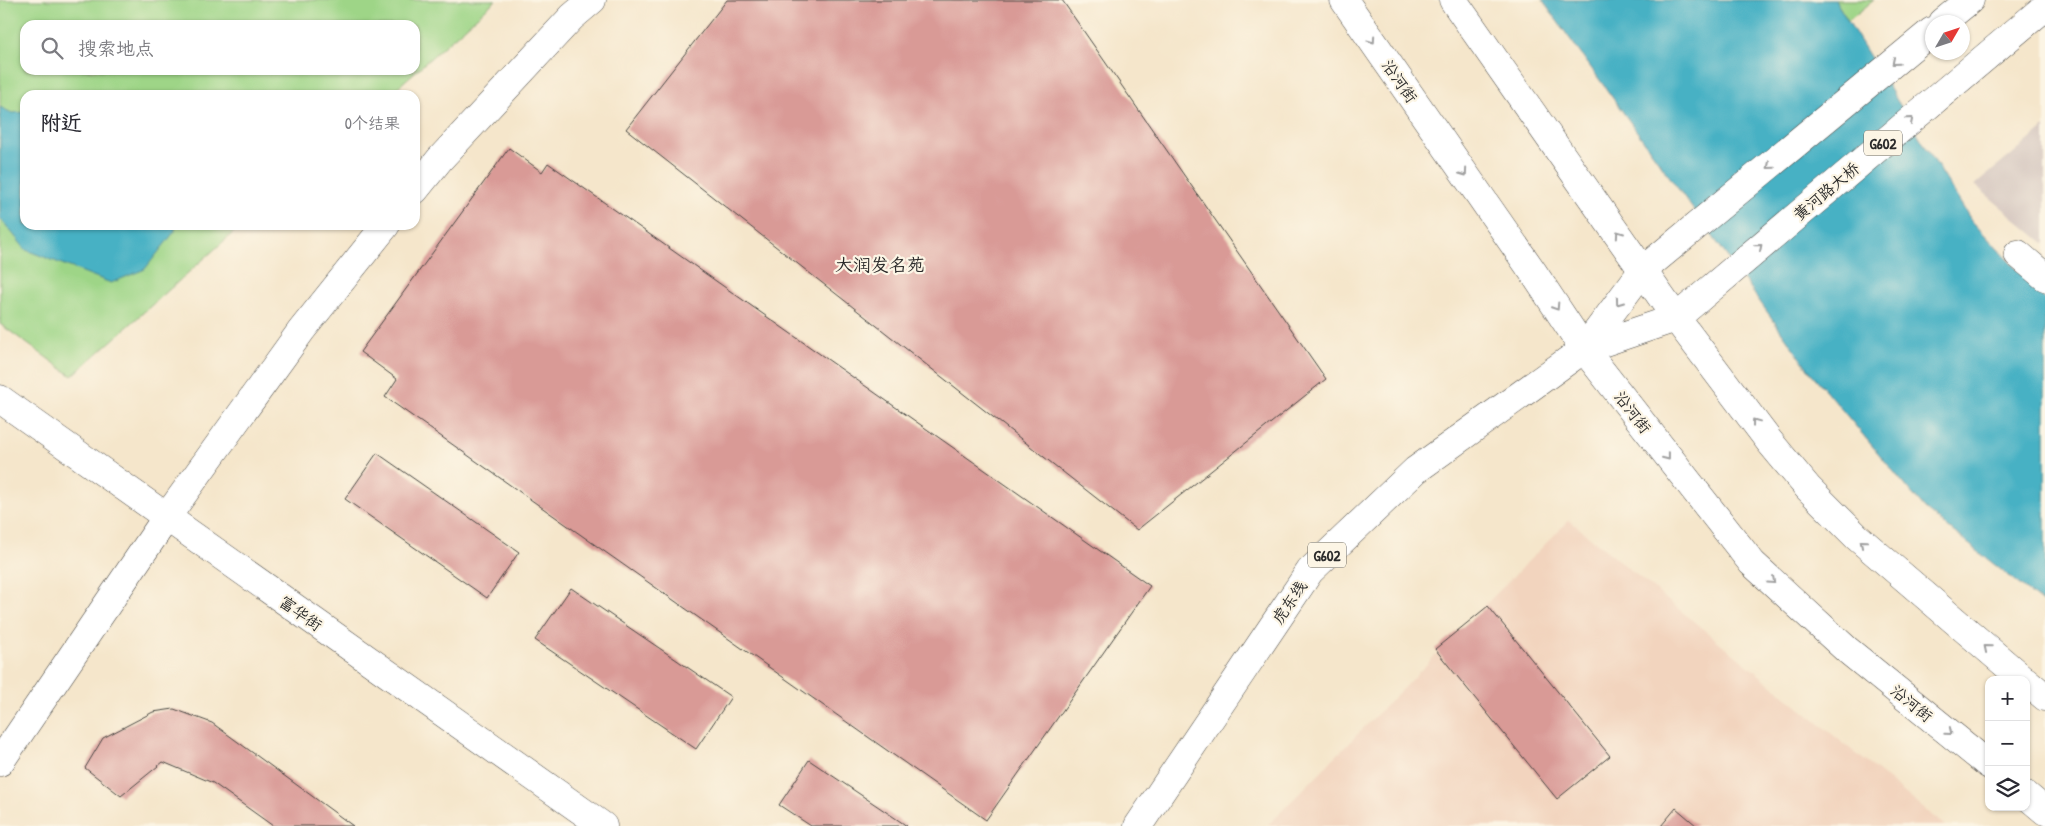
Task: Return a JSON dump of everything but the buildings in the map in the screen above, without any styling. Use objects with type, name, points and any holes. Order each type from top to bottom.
[{"type":"main road","points":[[420,184],[440,159],[572,17],[592,0]]},
{"type":"main road","name":"沿河街","points":[[1344,0],[1533,272],[1584,350],[1752,563],[1846,649],[1985,762]]},
{"type":"main road","points":[[1452,0],[1676,318],[1769,441],[1808,488],[1857,537],[2019,676]]},
{"type":"main road","points":[[1952,15],[1970,0]]},
{"type":"main road","name":"黄河路大桥","points":[[1676,318],[1721,278],[2045,7]]},
{"type":"main road","name":"G602","points":[[1584,350],[1643,270],[1925,37]]},
{"type":"main road","points":[[0,762],[166,518],[301,331],[382,230]]},
{"type":"main road","points":[[2018,254],[2045,277]]},
{"type":"main road","name":"G602","points":[[1584,350],[1676,318]]},
{"type":"main road","name":"虎东线","points":[[1138,826],[1310,571],[1416,470],[1584,350]]},
{"type":"main road","name":"富华街","points":[[0,399],[603,826]]},
{"type":"main road","points":[[2030,685],[2045,697]]},
{"type":"main road","points":[[2030,798],[2045,811]]},
{"type":"shaded area","points":[[2045,127],[2045,244],[1975,185]]},
{"type":"shaded area","points":[[1569,520],[1945,826],[1267,826]]},
{"type":"green space","points":[[0,0],[496,0],[420,67],[420,20],[20,20],[20,75],[412,75],[395,90],[20,90],[20,230],[236,230],[72,376],[0,324]]},
{"type":"green space","points":[[1835,0],[1874,0],[1848,21]]},
{"type":"water","points":[[1542,0],[1835,0],[1971,220],[2045,300],[2045,605],[1925,509],[1812,374]]},
{"type":"water","points":[[0,107],[12,113],[20,112],[20,230],[175,231],[145,269],[111,283],[26,250],[0,218]]},
{"type":"district","name":"大润发名苑","points":[[880,264]]}]
